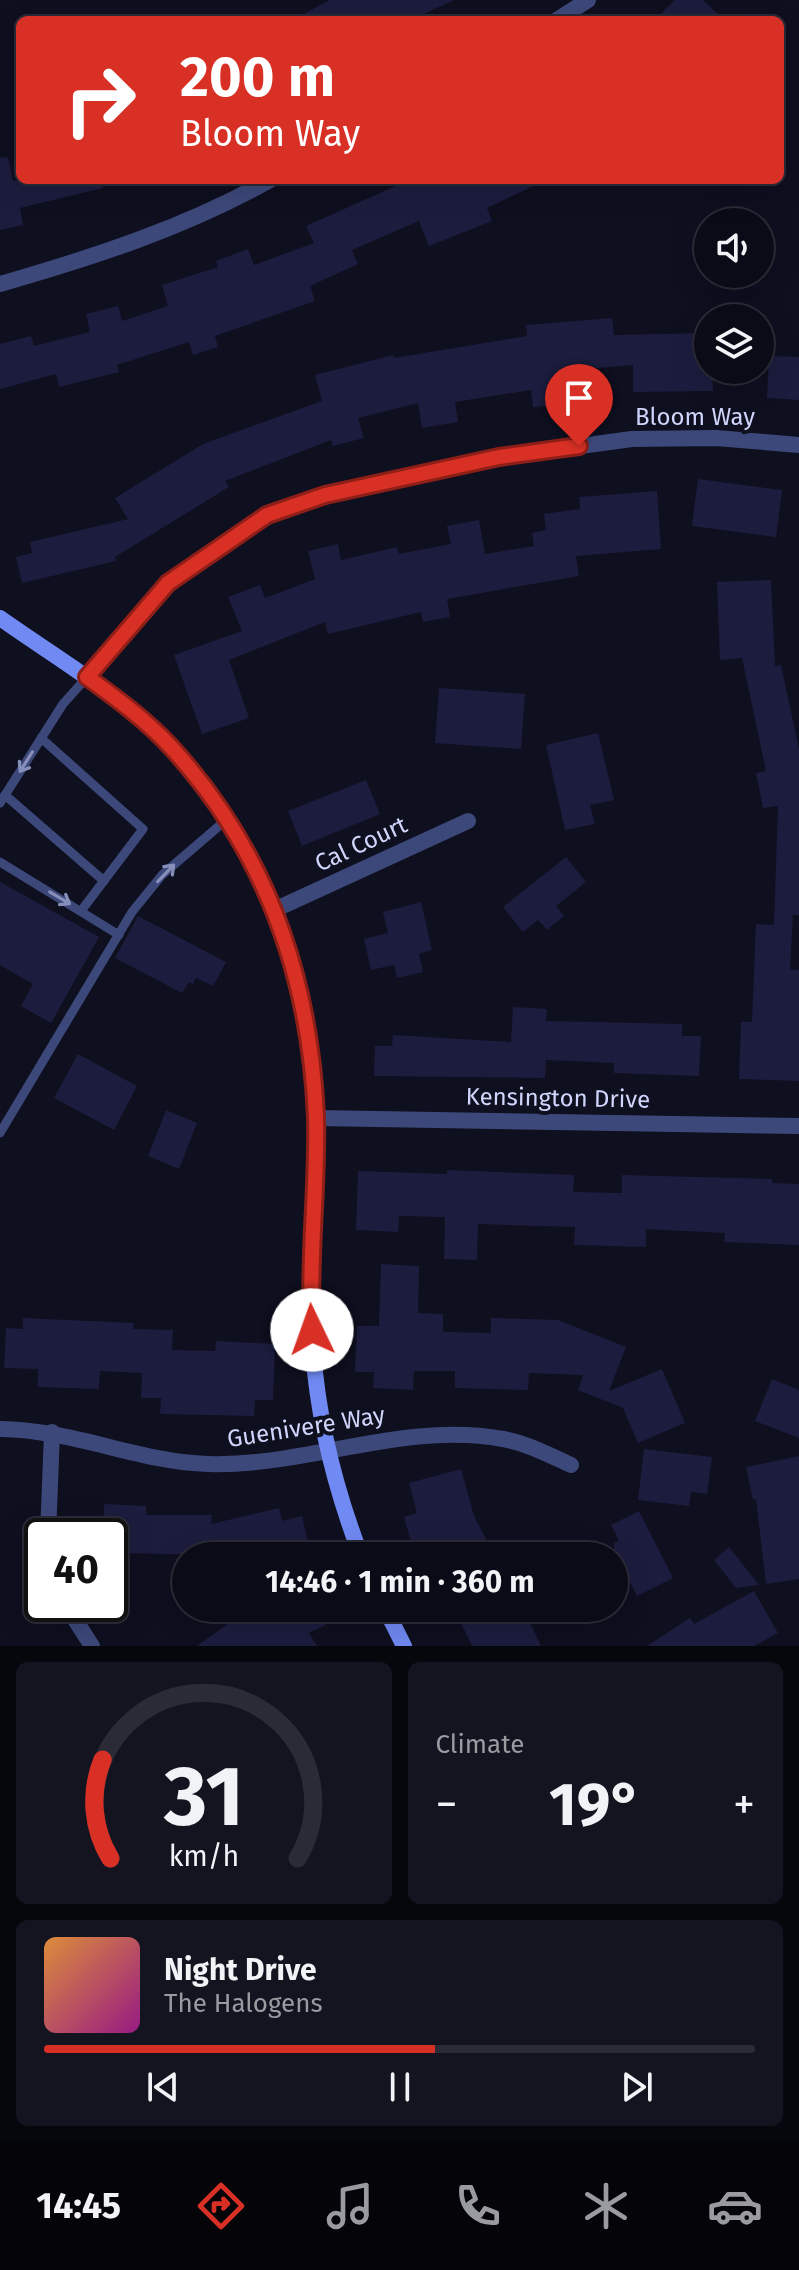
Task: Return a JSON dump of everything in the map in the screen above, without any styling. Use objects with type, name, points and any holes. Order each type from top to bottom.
[{"type":"street","points":[[563,16],[588,0]]},
{"type":"street","points":[[0,284],[104,255],[165,232],[262,184]]},
{"type":"street","name":"Bloom Way","points":[[87,677],[168,583],[267,515],[325,495],[499,457],[632,439],[716,438],[799,445]]},
{"type":"street","points":[[0,618],[134,712],[171,747],[258,868],[289,950],[303,1009],[316,1118],[310,1282],[313,1354],[329,1451],[357,1542]]},
{"type":"street","name":"Cal Court","points":[[274,910],[468,821]]},
{"type":"street","name":"Kensington Drive","points":[[316,1118],[799,1126]]},
{"type":"street","name":"Guenivere Way","points":[[0,1429],[52,1432],[149,1455],[204,1464],[252,1464],[398,1437],[486,1437],[524,1445],[571,1465]]},
{"type":"street","points":[[49,1518],[52,1432]]},
{"type":"street","points":[[77,1622],[92,1646]]},
{"type":"street","points":[[392,1622],[404,1646]]},
{"type":"lane","points":[[87,677],[41,738],[2,799],[104,881]]},
{"type":"lane","points":[[41,738],[143,829],[81,911]]},
{"type":"lane","points":[[1,1130],[132,912],[162,875],[226,820]]},
{"type":"lane","points":[[0,862],[119,935]]},
{"type":"building","points":[[330,0],[454,0],[420,16],[300,16]]},
{"type":"building","points":[[675,0],[703,0],[720,16],[659,16]]},
{"type":"building","points":[[8,157],[16,184],[102,184],[103,188],[20,208],[23,225],[0,230],[0,158]]},
{"type":"building","points":[[400,184],[538,184],[487,208],[492,221],[429,246],[419,221],[352,250],[358,264],[310,286],[315,301],[215,336],[218,347],[193,355],[189,342],[117,365],[119,372],[59,387],[56,374],[0,389],[0,344],[31,336],[34,346],[90,332],[86,314],[118,306],[122,321],[168,306],[162,285],[218,267],[216,261],[248,249],[254,265],[314,243],[306,226]]},
{"type":"building","points":[[612,318],[614,335],[694,333],[694,384],[713,384],[713,391],[633,392],[633,365],[563,371],[566,404],[533,407],[531,390],[455,402],[458,422],[422,428],[418,403],[358,418],[364,438],[333,446],[331,440],[225,481],[229,487],[115,557],[116,561],[22,583],[16,557],[32,553],[30,542],[128,519],[115,498],[203,444],[322,401],[315,375],[393,355],[394,358],[527,336],[526,325]]},
{"type":"building","points":[[774,356],[799,357],[799,400],[767,398],[768,384],[774,384]]},
{"type":"building","points":[[698,479],[782,490],[776,537],[692,526]]},
{"type":"building","points":[[657,491],[661,549],[576,556],[579,576],[447,599],[450,617],[423,622],[421,612],[328,634],[325,622],[229,660],[249,718],[202,734],[174,655],[242,631],[228,597],[260,585],[265,598],[315,579],[308,551],[338,544],[341,560],[397,547],[399,554],[451,544],[447,526],[479,520],[485,554],[534,546],[532,533],[546,530],[544,514],[580,509],[579,497]]},
{"type":"building","points":[[771,580],[775,666],[781,665],[799,749],[799,915],[793,915],[790,969],[799,970],[799,1081],[739,1079],[741,1022],[752,1022],[756,924],[774,925],[778,806],[763,808],[756,773],[766,771],[742,658],[720,660],[717,582]]},
{"type":"building","points":[[439,688],[525,694],[521,749],[435,743]]},
{"type":"building","points":[[598,733],[614,800],[590,805],[595,824],[565,830],[546,745]]},
{"type":"building","points":[[366,780],[380,814],[302,846],[288,811]]},
{"type":"building","points":[[566,857],[586,882],[556,906],[564,916],[547,930],[538,920],[523,932],[503,907]]},
{"type":"building","points":[[0,882],[99,937],[51,1023],[21,1006],[33,984],[0,965]]},
{"type":"building","points":[[421,902],[432,950],[419,954],[423,972],[397,978],[394,965],[371,970],[364,939],[388,933],[383,912]]},
{"type":"building","points":[[138,916],[226,962],[213,986],[196,978],[182,993],[115,958]]},
{"type":"building","points":[[513,1007],[547,1009],[546,1021],[682,1024],[682,1036],[701,1036],[699,1076],[614,1073],[614,1063],[546,1060],[545,1078],[374,1076],[375,1046],[392,1046],[393,1035],[511,1042]]},
{"type":"building","points":[[78,1054],[137,1086],[114,1130],[54,1098]]},
{"type":"building","points":[[166,1110],[197,1123],[179,1169],[148,1156]]},
{"type":"building","points":[[447,1170],[574,1175],[573,1192],[622,1193],[622,1175],[772,1179],[772,1183],[799,1184],[799,1245],[724,1242],[725,1233],[646,1229],[646,1247],[574,1245],[575,1227],[478,1224],[477,1260],[444,1259],[445,1217],[399,1216],[398,1232],[356,1230],[358,1171],[447,1174]]},
{"type":"building","points":[[381,1264],[419,1266],[418,1313],[443,1314],[443,1332],[491,1333],[491,1318],[558,1320],[626,1347],[609,1391],[662,1369],[685,1423],[638,1443],[623,1408],[578,1390],[583,1375],[529,1373],[528,1390],[455,1388],[455,1371],[414,1371],[413,1390],[373,1388],[374,1372],[355,1372],[357,1326],[379,1326]]},
{"type":"building","points":[[23,1318],[134,1323],[133,1329],[173,1330],[172,1350],[215,1351],[216,1341],[275,1344],[273,1400],[255,1400],[254,1416],[160,1414],[161,1398],[141,1398],[142,1373],[100,1371],[99,1389],[38,1387],[38,1369],[4,1368],[6,1328],[23,1329]]},
{"type":"building","points":[[772,1379],[799,1390],[799,1438],[755,1421]]},
{"type":"building","points":[[644,1449],[712,1457],[707,1494],[691,1492],[689,1506],[638,1500]]},
{"type":"building","points":[[799,1456],[799,1579],[766,1584],[756,1499],[753,1500],[746,1467]]},
{"type":"building","points":[[461,1469],[474,1516],[488,1542],[411,1542],[404,1517],[417,1513],[409,1483]]},
{"type":"building","points":[[104,1504],[146,1506],[146,1515],[212,1515],[211,1524],[279,1508],[282,1521],[302,1516],[308,1542],[172,1542],[172,1554],[128,1553],[128,1518],[104,1518]]},
{"type":"building","points":[[639,1511],[673,1578],[637,1596],[628,1583],[628,1542],[616,1542],[619,1541],[611,1525]]},
{"type":"building","points":[[729,1547],[759,1585],[736,1588],[714,1560]]},
{"type":"building","points":[[754,1591],[778,1633],[754,1646],[647,1646],[690,1618],[694,1624]]},
{"type":"building","points":[[230,1622],[325,1622],[326,1625],[309,1633],[317,1646],[197,1646]]},
{"type":"building","points":[[530,1622],[541,1646],[472,1646],[461,1623]]},
{"type":"route","points":[[312,1330],[310,1282],[316,1118],[303,1009],[289,950],[258,868],[202,786],[171,747],[134,712],[87,677],[168,583],[220,544],[267,515],[325,495],[499,457],[579,446]]}]
